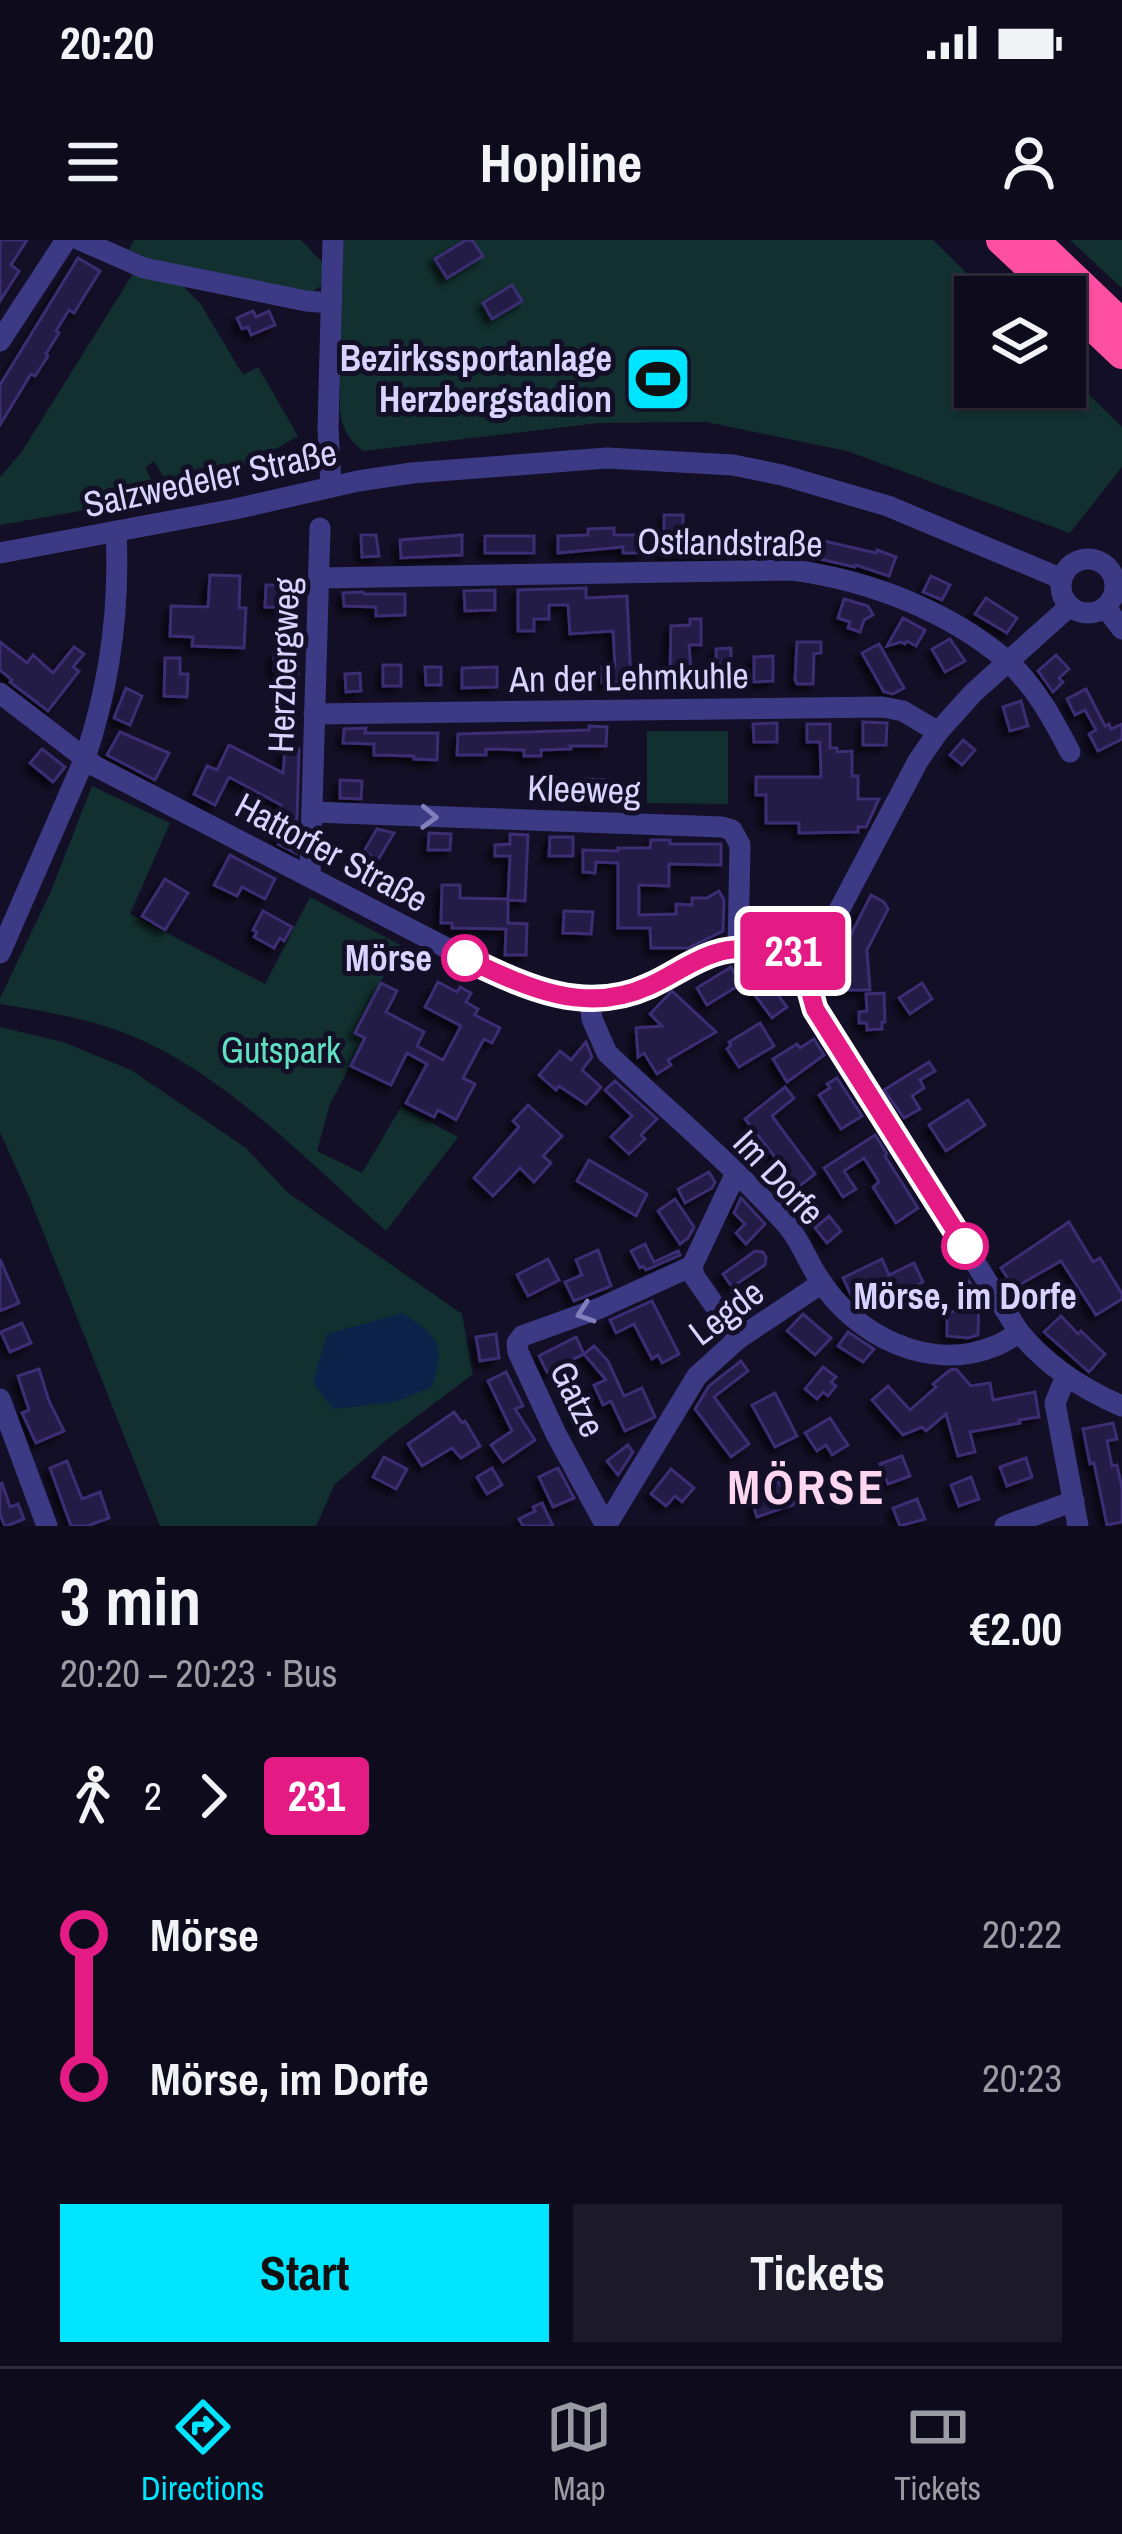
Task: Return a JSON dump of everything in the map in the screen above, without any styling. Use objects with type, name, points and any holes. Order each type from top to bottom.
[{"type":"highway","points":[[1000,240],[1040,276]]},
{"type":"highway","points":[[1034,240],[1122,324]]},
{"type":"highway","points":[[1086,319],[1122,354]]},
{"type":"street","points":[[0,341],[66,240]]},
{"type":"street","points":[[80,240],[144,268],[331,303]]},
{"type":"street","points":[[331,487],[333,240]]},
{"type":"street","name":"Salzwedeler Straße","points":[[0,553],[412,473],[607,458],[733,465],[782,475],[888,506],[1061,579]]},
{"type":"street","name":"Herzbergweg","points":[[310,876],[320,528]]},
{"type":"street","points":[[0,953],[95,727],[112,649],[116,531]]},
{"type":"street","points":[[1115,561],[1115,592],[1105,608],[1083,613],[1070,606],[1062,594],[1061,579],[1072,563],[1115,561]]},
{"type":"street","name":"Ostlandstraße","points":[[319,578],[793,570],[832,575],[873,587],[958,627],[1007,661],[1054,721],[1070,752]]},
{"type":"street","points":[[1070,606],[1007,661],[938,732],[828,931],[817,943],[799,951],[815,1009],[1019,1332],[1040,1357],[1066,1376],[1122,1406]]},
{"type":"street","points":[[1105,608],[1122,629]]},
{"type":"street","name":"Hattorfer Straße","points":[[0,693],[95,766],[508,978],[557,996],[618,997],[719,951],[799,951]]},
{"type":"street","name":"An der Lehmkuhle","points":[[314,714],[883,707],[903,711],[938,732]]},
{"type":"street","name":"Kleeweg","points":[[313,812],[732,830],[740,844],[738,949]]},
{"type":"street","name":"Im Dorfe","points":[[590,1000],[592,1018],[608,1053],[789,1228],[822,1283],[868,1330],[929,1354],[994,1347],[1019,1332]]},
{"type":"street","points":[[735,1175],[692,1266],[694,1276],[738,1339]]},
{"type":"street","name":"Gatze","points":[[606,1526],[556,1434],[518,1343],[522,1336],[600,1309],[692,1266]]},
{"type":"street","name":"Legde","points":[[606,1526],[697,1376],[738,1339],[822,1283]]},
{"type":"street","points":[[1066,1376],[1054,1402],[1078,1526]]},
{"type":"street","points":[[0,1399],[6,1438],[47,1526]]},
{"type":"street","points":[[1005,1526],[1074,1501]]},
{"type":"green space","points":[[134,240],[301,240],[324,264],[324,284],[310,293],[162,265],[200,303],[243,375],[258,367],[298,436],[218,483],[210,471],[173,493],[154,461],[145,468],[154,484],[120,504],[0,525],[0,477],[21,453],[144,256],[129,250]]},
{"type":"green space","name":"Bezirkssportanlage Herzbergstadion","points":[[340,240],[933,240],[970,276],[954,276],[954,408],[1086,408],[1086,392],[1122,427],[1122,467],[1070,533],[847,451],[706,422],[599,423],[363,451],[347,434],[340,412]]},
{"type":"green space","points":[[1070,240],[1122,240],[1122,288]]},
{"type":"green space","points":[[647,731],[728,731],[728,804],[647,803]]},
{"type":"green space","name":"Gutspark","points":[[92,786],[170,823],[130,914],[265,984],[310,897],[400,945],[355,1032],[365,1038],[330,1104],[317,1151],[362,1173],[401,1107],[458,1137],[386,1231],[264,1121],[163,1051],[96,1024],[0,1004]]},
{"type":"green space","points":[[0,1027],[63,1042],[131,1070],[246,1148],[287,1192],[462,1314],[473,1374],[335,1484],[316,1526],[160,1526],[0,1132]]},
{"type":"water","points":[[403,1313],[436,1343],[438,1361],[432,1387],[395,1402],[333,1409],[313,1383],[327,1334]]},
{"type":"building","points":[[0,240],[27,240],[11,265],[19,271],[0,301]]},
{"type":"building","points":[[472,240],[483,256],[447,278],[435,259]]},
{"type":"building","points":[[78,258],[100,271],[74,313],[69,310],[48,356],[35,376],[31,374],[0,425],[0,385]]},
{"type":"building","points":[[512,285],[522,301],[492,319],[483,303]]},
{"type":"building","points":[[253,311],[256,317],[269,311],[275,325],[251,335],[237,318]]},
{"type":"building","points":[[664,515],[683,515],[683,538],[795,537],[796,554],[664,554]]},
{"type":"building","points":[[614,528],[614,535],[642,535],[642,553],[623,553],[623,547],[558,553],[558,536]]},
{"type":"building","points":[[361,535],[376,535],[379,556],[362,557]]},
{"type":"building","points":[[462,535],[462,555],[401,558],[400,540]]},
{"type":"building","points":[[485,536],[534,536],[534,553],[485,553]]},
{"type":"building","points":[[824,541],[896,557],[889,576],[820,559]]},
{"type":"building","points":[[210,575],[240,576],[239,608],[246,608],[244,648],[192,646],[193,637],[170,636],[171,606],[208,607]]},
{"type":"building","points":[[931,576],[950,585],[942,600],[923,592]]},
{"type":"building","points":[[266,585],[295,585],[295,608],[265,607]]},
{"type":"building","points":[[586,588],[586,598],[627,596],[631,682],[602,683],[602,667],[615,666],[613,631],[570,634],[568,605],[549,605],[549,619],[534,619],[534,631],[518,631],[518,590]]},
{"type":"building","points":[[495,590],[495,610],[465,611],[464,591]]},
{"type":"building","points":[[343,593],[405,594],[405,615],[376,616],[376,607],[344,606]]},
{"type":"building","points":[[986,598],[1017,618],[1007,633],[975,614]]},
{"type":"building","points":[[844,599],[868,606],[873,615],[864,620],[860,632],[838,618]]},
{"type":"building","points":[[903,618],[925,630],[923,634],[916,646],[907,641],[887,646]]},
{"type":"building","points":[[690,619],[701,619],[701,645],[689,645],[692,682],[675,682],[675,670],[670,670],[671,626],[690,625]]},
{"type":"building","points":[[950,639],[965,661],[945,672],[932,649]]},
{"type":"building","points":[[0,642],[27,663],[33,655],[53,673],[74,647],[84,654],[73,667],[79,671],[48,711],[0,670]]},
{"type":"building","points":[[797,642],[821,642],[821,653],[814,654],[813,684],[795,680]]},
{"type":"building","points":[[879,644],[904,688],[893,694],[884,692],[862,653]]},
{"type":"building","points":[[731,648],[731,683],[717,683],[716,649]]},
{"type":"building","points":[[274,653],[298,653],[298,683],[277,683]]},
{"type":"building","points":[[1056,655],[1069,669],[1053,692],[1038,671]]},
{"type":"building","points":[[773,656],[773,681],[754,682],[754,657]]},
{"type":"building","points":[[165,658],[180,658],[180,674],[188,674],[187,697],[164,696]]},
{"type":"building","points":[[383,665],[401,665],[401,686],[383,686]]},
{"type":"building","points":[[425,667],[441,667],[441,685],[426,685]]},
{"type":"building","points":[[497,667],[497,687],[462,688],[462,668]]},
{"type":"building","points":[[360,673],[361,691],[346,692],[345,674]]},
{"type":"building","points":[[126,688],[142,696],[130,725],[114,718]]},
{"type":"building","points":[[1086,689],[1105,726],[1111,729],[1122,724],[1122,739],[1098,751],[1089,734],[1096,730],[1085,710],[1075,715],[1067,699]]},
{"type":"building","points":[[1021,701],[1028,726],[1010,731],[1003,707]]},
{"type":"building","points":[[863,722],[887,723],[886,745],[863,745]]},
{"type":"building","points":[[777,723],[777,742],[754,742],[753,724]]},
{"type":"building","points":[[807,724],[830,724],[830,748],[852,751],[858,799],[879,799],[866,827],[858,827],[858,832],[799,833],[799,823],[766,823],[766,795],[756,795],[756,777],[821,777],[820,742],[807,742]]},
{"type":"building","points":[[589,726],[607,727],[606,746],[541,750],[541,756],[524,756],[524,750],[486,749],[486,755],[457,755],[458,734],[589,730]]},
{"type":"building","points":[[366,728],[365,733],[438,733],[437,760],[374,755],[374,744],[343,743],[344,729]]},
{"type":"building","points":[[120,732],[169,753],[155,780],[107,755]]},
{"type":"building","points":[[963,740],[975,750],[962,765],[950,755]]},
{"type":"building","points":[[229,745],[283,773],[285,748],[299,749],[296,853],[278,844],[281,805],[229,777],[215,805],[194,794],[207,766],[217,770]]},
{"type":"building","points":[[42,749],[65,767],[53,782],[30,763]]},
{"type":"building","points":[[586,779],[605,780],[605,799],[585,799]]},
{"type":"building","points":[[340,780],[362,781],[361,799],[340,798]]},
{"type":"building","points":[[377,829],[394,833],[378,860],[364,851]]},
{"type":"building","points":[[429,833],[451,834],[450,850],[428,850]]},
{"type":"building","points":[[510,834],[528,835],[525,901],[508,900],[508,923],[527,924],[526,955],[505,955],[506,929],[452,928],[452,923],[441,923],[442,885],[460,885],[460,898],[508,899],[510,856],[495,856],[495,845],[510,844]]},
{"type":"building","points":[[550,837],[573,837],[573,856],[549,856]]},
{"type":"building","points":[[651,840],[721,844],[721,865],[669,864],[669,886],[639,885],[639,915],[676,914],[676,904],[692,905],[692,898],[707,898],[719,891],[724,900],[723,931],[688,948],[651,948],[650,928],[618,928],[618,863],[596,862],[595,873],[583,872],[583,850],[650,848]]},
{"type":"building","points":[[230,855],[275,879],[265,899],[242,887],[237,896],[214,885]]},
{"type":"building","points":[[165,879],[188,893],[165,930],[142,916]]},
{"type":"building","points":[[871,895],[888,909],[867,950],[870,990],[839,990],[837,977],[828,977],[827,964],[837,964],[836,954],[841,954]]},
{"type":"building","points":[[804,910],[811,927],[796,936],[782,935],[776,922]]},
{"type":"building","points":[[263,911],[292,927],[274,948],[254,937]]},
{"type":"building","points":[[564,911],[593,912],[591,934],[563,933]]},
{"type":"building","points":[[731,967],[741,984],[707,1005],[697,988]]},
{"type":"building","points":[[765,978],[787,1007],[772,1018],[751,990]]},
{"type":"building","points":[[438,982],[471,993],[466,1002],[478,1009],[475,1015],[500,1028],[492,1043],[484,1039],[463,1078],[475,1084],[456,1120],[438,1110],[434,1117],[406,1103],[427,1064],[407,1053],[391,1085],[351,1066],[365,1038],[355,1033],[381,983],[397,991],[386,1012],[424,1032],[417,1046],[443,1060],[461,1026],[425,1007]]},
{"type":"building","points":[[922,983],[932,999],[910,1014],[899,998]]},
{"type":"building","points":[[672,991],[716,1032],[668,1060],[671,1065],[657,1074],[644,1053],[638,1057],[636,1028],[662,1026],[650,1014]]},
{"type":"building","points":[[884,993],[882,1029],[867,1030],[867,1023],[859,1023],[859,1012],[867,1011],[866,994]]},
{"type":"building","points":[[760,1023],[774,1046],[739,1067],[727,1049],[729,1042]]},
{"type":"building","points":[[814,1039],[824,1055],[787,1082],[773,1059]]},
{"type":"building","points":[[586,1042],[592,1057],[582,1070],[601,1087],[586,1104],[559,1086],[556,1090],[539,1075],[560,1051],[571,1060]]},
{"type":"building","points":[[929,1062],[935,1071],[920,1080],[924,1088],[912,1096],[920,1109],[904,1118],[884,1090]]},
{"type":"building","points":[[837,1078],[862,1116],[841,1129],[819,1095]]},
{"type":"building","points":[[615,1081],[657,1119],[629,1154],[611,1137],[632,1116],[605,1090]]},
{"type":"building","points":[[785,1087],[794,1098],[772,1116],[815,1174],[792,1192],[778,1175],[785,1170],[745,1119]]},
{"type":"building","points":[[968,1100],[985,1125],[946,1151],[929,1125]]},
{"type":"building","points":[[528,1105],[562,1136],[543,1156],[551,1163],[534,1182],[520,1168],[493,1196],[474,1178],[519,1127],[513,1121]]},
{"type":"building","points":[[875,1135],[918,1208],[896,1223],[873,1187],[879,1182],[864,1158],[844,1171],[856,1189],[843,1197],[824,1168]]},
{"type":"building","points":[[589,1160],[647,1194],[636,1216],[577,1181]]},
{"type":"building","points":[[709,1172],[715,1182],[712,1188],[685,1203],[678,1189]]},
{"type":"building","points":[[741,1198],[765,1224],[746,1244],[736,1233],[745,1224],[734,1213]]},
{"type":"building","points":[[675,1199],[694,1227],[680,1244],[658,1211]]},
{"type":"building","points":[[829,1216],[841,1231],[827,1243],[815,1228]]},
{"type":"building","points":[[1069,1222],[1093,1262],[1100,1258],[1122,1294],[1122,1299],[1096,1315],[1061,1261],[1014,1288],[1001,1268]]},
{"type":"building","points":[[645,1244],[654,1262],[678,1251],[680,1255],[646,1270],[631,1251]]},
{"type":"building","points":[[598,1250],[611,1286],[574,1301],[565,1282],[582,1275],[576,1260]]},
{"type":"building","points":[[755,1251],[763,1252],[765,1265],[732,1287],[723,1274]]},
{"type":"building","points":[[0,1259],[19,1303],[0,1311]]},
{"type":"building","points":[[548,1259],[559,1280],[528,1296],[517,1275]]},
{"type":"building","points":[[882,1259],[889,1275],[914,1263],[923,1282],[898,1294],[889,1277],[851,1295],[843,1278]]},
{"type":"building","points":[[969,1281],[979,1297],[978,1335],[947,1336],[947,1312],[975,1309],[960,1287]]},
{"type":"building","points":[[652,1301],[679,1354],[662,1363],[658,1355],[652,1359],[634,1324],[616,1333],[610,1320]]},
{"type":"building","points":[[803,1314],[831,1338],[815,1355],[787,1331]]},
{"type":"building","points":[[1061,1316],[1105,1354],[1089,1372],[1044,1332]]},
{"type":"building","points":[[22,1323],[31,1343],[10,1352],[1,1332]]},
{"type":"building","points":[[848,1332],[874,1349],[863,1362],[838,1346]]},
{"type":"building","points":[[496,1334],[499,1358],[480,1361],[476,1337]]},
{"type":"building","points":[[576,1337],[584,1354],[547,1372],[539,1356]]},
{"type":"building","points":[[594,1346],[608,1361],[624,1396],[642,1388],[655,1417],[625,1431],[611,1401],[603,1405],[594,1385],[606,1380],[584,1354]]},
{"type":"building","points":[[741,1361],[748,1371],[714,1397],[749,1444],[731,1457],[695,1409],[709,1386]]},
{"type":"building","points":[[823,1367],[836,1377],[831,1382],[836,1386],[828,1396],[823,1392],[817,1399],[805,1389]]},
{"type":"building","points":[[39,1369],[64,1431],[36,1443],[22,1413],[29,1410],[18,1376]]},
{"type":"building","points":[[956,1369],[971,1386],[990,1383],[993,1400],[1035,1392],[1039,1417],[970,1432],[975,1452],[958,1456],[946,1414],[926,1431],[922,1427],[903,1435],[872,1400],[888,1386],[910,1410],[936,1387],[933,1384]]},
{"type":"building","points":[[506,1372],[523,1406],[515,1409],[535,1440],[503,1462],[491,1445],[512,1431],[488,1381]]},
{"type":"building","points":[[775,1393],[797,1436],[775,1447],[752,1405]]},
{"type":"building","points":[[589,1408],[599,1427],[587,1433],[574,1415]]},
{"type":"building","points":[[454,1412],[480,1446],[461,1458],[452,1448],[422,1466],[408,1444]]},
{"type":"building","points":[[830,1418],[848,1445],[832,1455],[826,1445],[817,1451],[805,1433]]},
{"type":"building","points":[[1113,1423],[1117,1439],[1107,1441],[1122,1488],[1122,1522],[1107,1525],[1083,1429]]},
{"type":"building","points":[[628,1445],[633,1452],[618,1475],[607,1461]]},
{"type":"building","points":[[902,1456],[910,1476],[888,1484],[880,1464]]},
{"type":"building","points":[[384,1457],[407,1469],[396,1489],[373,1477]]},
{"type":"building","points":[[1026,1458],[1032,1477],[1007,1486],[1000,1467]]},
{"type":"building","points":[[67,1461],[82,1499],[100,1492],[109,1518],[71,1526],[50,1468]]},
{"type":"building","points":[[492,1468],[502,1485],[487,1494],[477,1477]]},
{"type":"building","points":[[558,1468],[574,1498],[553,1507],[539,1477]]},
{"type":"building","points":[[671,1469],[694,1488],[682,1502],[675,1496],[666,1506],[651,1494]]},
{"type":"building","points":[[971,1477],[979,1499],[959,1506],[951,1485]]},
{"type":"building","points":[[857,1478],[863,1495],[840,1503],[834,1486]]},
{"type":"building","points":[[776,1479],[795,1504],[757,1517],[748,1489]]},
{"type":"building","points":[[2,1483],[10,1507],[18,1504],[24,1519],[7,1526],[0,1515]]},
{"type":"building","points":[[917,1499],[925,1519],[900,1526],[893,1508]]},
{"type":"building","points":[[542,1503],[553,1526],[523,1526],[519,1519]]},
{"type":"bus line","name":"231","points":[[465,958],[532,988],[590,1000],[647,987],[719,951],[799,951],[815,1009],[965,1246]]},
{"type":"place","name":"Bezirkssportanlage Herzbergstadion","points":[[658,379]]},
{"type":"place","name":"Mörse","points":[[465,958]]},
{"type":"place","name":"Mörse, im Dorfe","points":[[965,1246]]},
{"type":"district","name":"MÖRSE","points":[[807,1487]]}]
